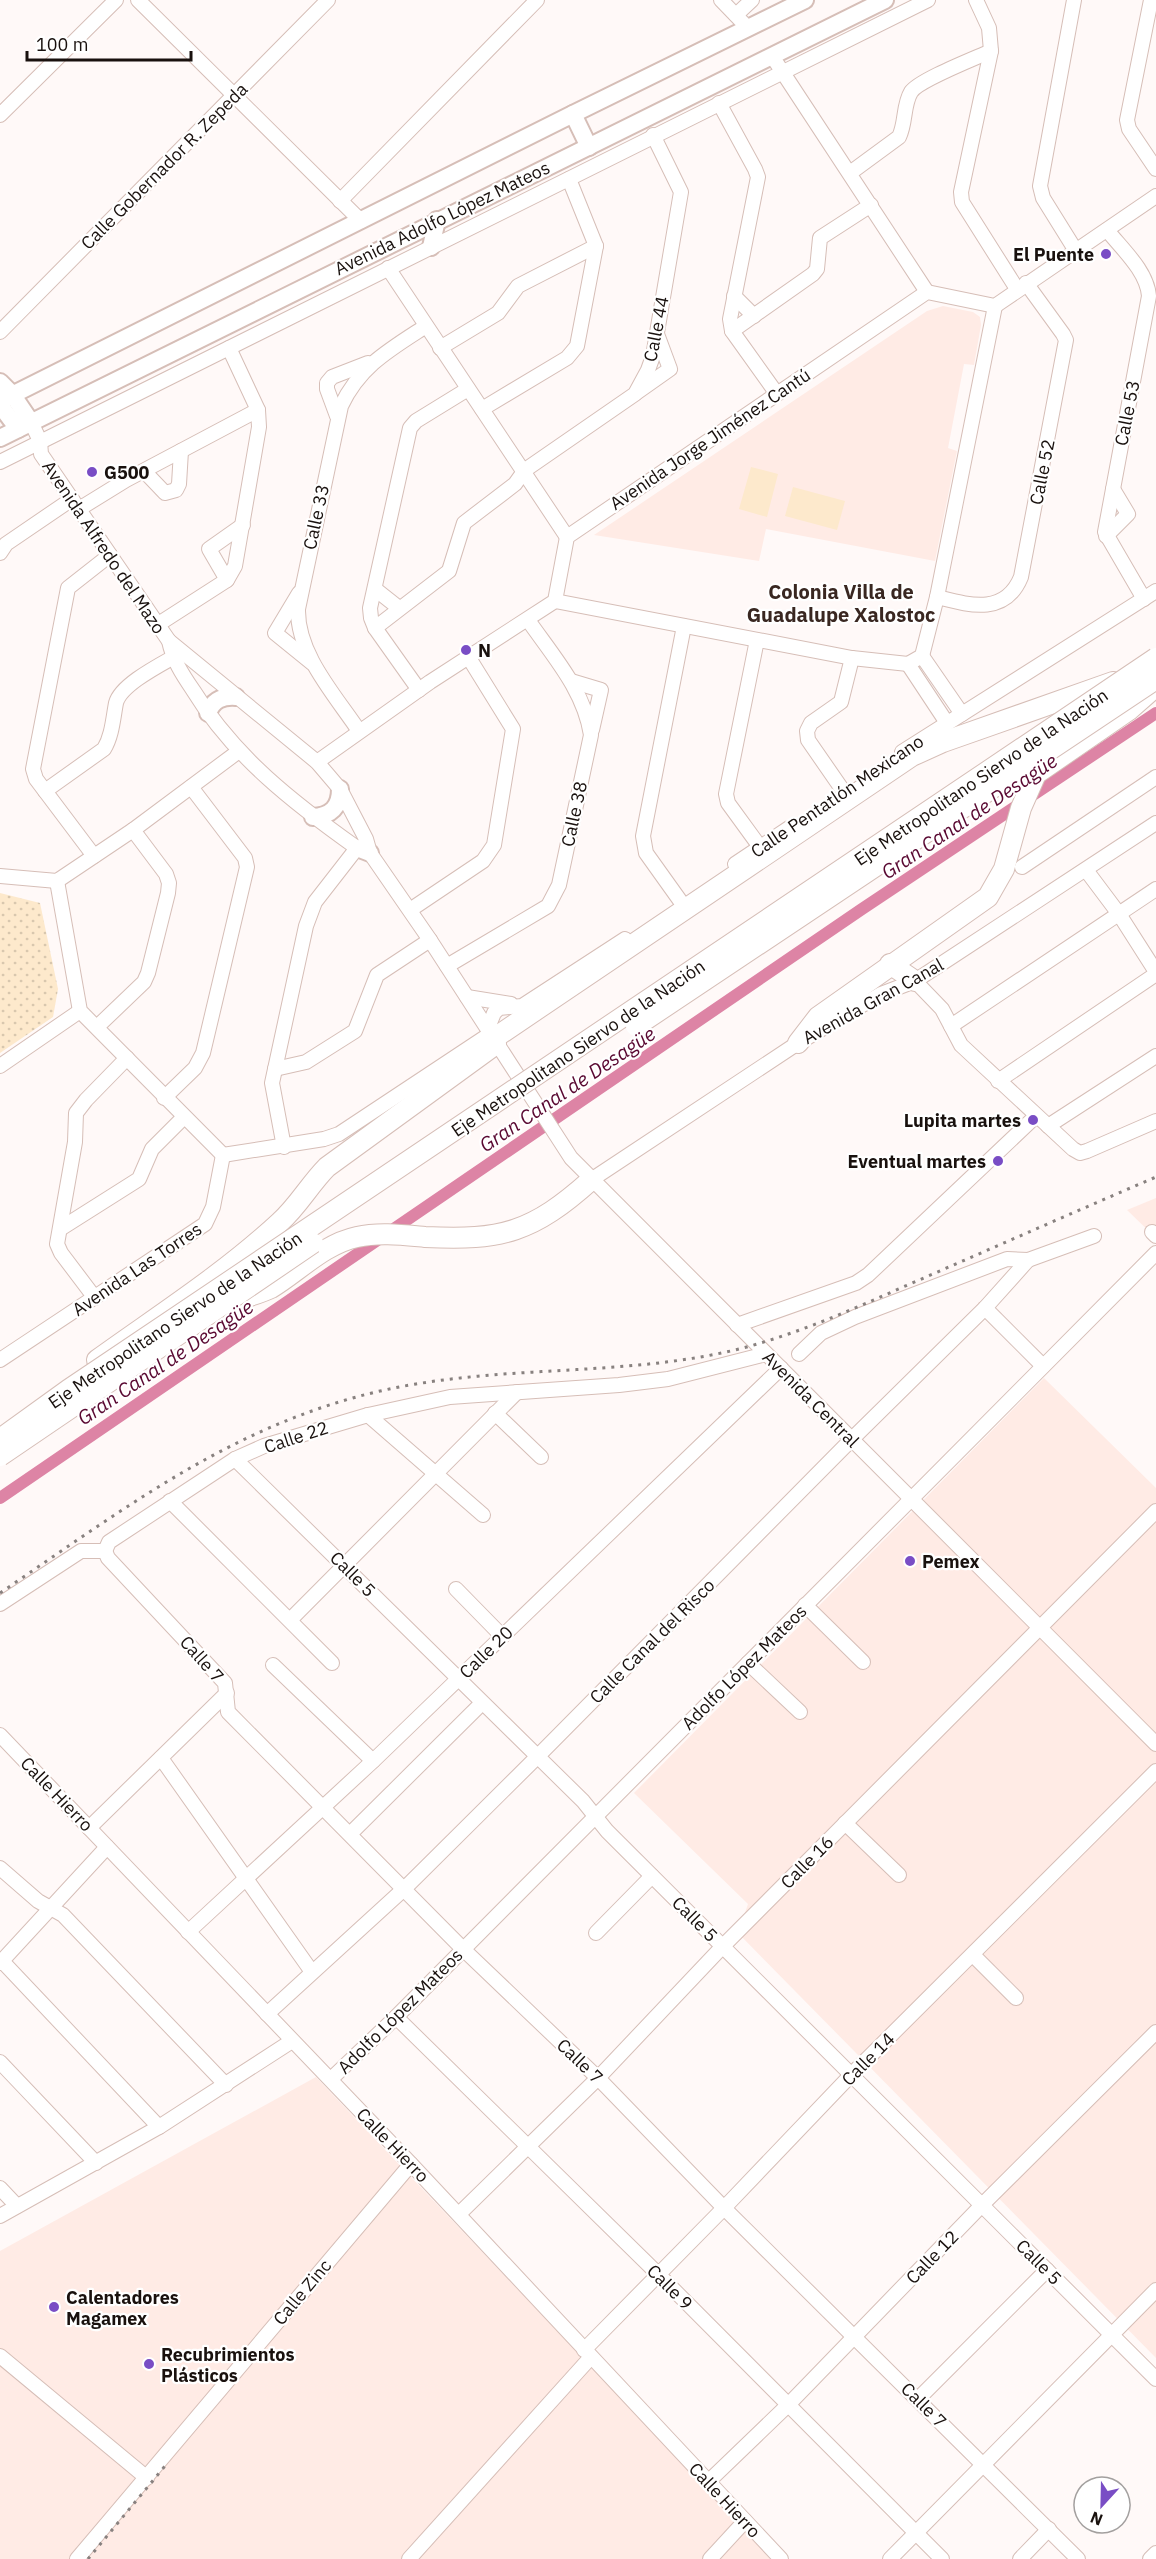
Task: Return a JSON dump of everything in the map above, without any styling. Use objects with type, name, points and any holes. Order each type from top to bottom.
[{"type":"highway","name":"Eje Metropolitano Siervo de la Nación","points":[[0,1439],[68,1390],[1156,658]]},
{"type":"highway","points":[[68,1390],[95,1361],[222,1270],[280,1222],[304,1198],[316,1178],[327,1167],[493,1039],[912,756],[943,742],[1132,675]]},
{"type":"highway","name":"Eje Metropolitano Siervo de la Nación","points":[[0,1456],[221,1305],[1156,679]]},
{"type":"highway","points":[[798,1043],[818,1017],[988,897],[1004,869],[1021,808],[1036,774],[1129,711],[1156,686]]},
{"type":"highway","points":[[890,964],[915,981]]},
{"type":"highway","points":[[221,1305],[269,1289],[336,1244],[358,1237],[382,1235],[479,1237],[507,1234],[555,1210],[591,1180]]},
{"type":"main road","name":"Avenida Adolfo López Mateos","points":[[4,400],[805,0]]},
{"type":"main road","name":"Avenida Adolfo López Mateos","points":[[0,438],[885,0]]},
{"type":"main road","points":[[573,114],[589,147]]},
{"type":"main road","points":[[431,247],[437,220]]},
{"type":"main road","points":[[0,382],[4,400],[24,426]]},
{"type":"main road","points":[[208,713],[214,703],[221,698],[236,697]]},
{"type":"main road","points":[[313,817],[325,816],[334,810],[338,805],[340,789]]},
{"type":"street","points":[[0,115],[116,0]]},
{"type":"street","points":[[138,0],[361,221]]},
{"type":"street","name":"Calle Gobernador R. Zepeda","points":[[0,332],[328,0]]},
{"type":"street","points":[[340,201],[537,0]]},
{"type":"street","points":[[721,0],[748,28]]},
{"type":"street","points":[[736,15],[752,0]]},
{"type":"street","points":[[0,462],[36,447],[85,420],[388,268],[569,180],[653,135],[928,0]]},
{"type":"street","points":[[850,173],[899,137],[903,129],[908,99],[918,85],[992,51],[989,28],[976,0]]},
{"type":"street","points":[[1074,0],[1040,186],[1043,198],[1076,251]]},
{"type":"street","points":[[1151,0],[1126,120],[1129,129],[1156,169]]},
{"type":"street","name":"Calle 52","points":[[937,597],[983,606],[995,603],[1017,587],[1021,577],[1066,340],[1022,286],[962,202],[961,192],[992,51]]},
{"type":"street","points":[[772,56],[927,292],[995,306]]},
{"type":"street","points":[[719,103],[758,177],[730,319],[732,331],[777,394]]},
{"type":"street","name":"Calle 44","points":[[635,394],[653,356],[681,192],[653,135]]},
{"type":"street","points":[[482,409],[575,351],[596,246],[569,180]]},
{"type":"street","points":[[555,601],[852,657],[908,664],[922,656],[937,597],[995,306],[1156,196]]},
{"type":"street","points":[[732,331],[815,273],[820,238],[871,206]]},
{"type":"street","name":"Calle 53","points":[[1106,536],[1105,527],[1149,296],[1148,286],[1143,277],[1107,230]]},
{"type":"street","points":[[440,348],[499,312],[518,286],[596,246]]},
{"type":"street","points":[[317,762],[419,690],[555,601],[567,537],[525,470],[440,348],[388,268]]},
{"type":"street","name":"Avenida Jorge Jiménez Cantú","points":[[567,537],[927,292]]},
{"type":"street","points":[[734,296],[753,316]]},
{"type":"street","name":"Calle 33","points":[[359,731],[304,643],[297,624],[302,589],[337,416],[353,383],[372,362],[426,326]]},
{"type":"street","points":[[375,628],[449,571],[464,523],[515,484],[525,470],[670,369],[656,333]]},
{"type":"street","points":[[157,625],[227,580],[235,566],[257,446],[258,410],[229,348]]},
{"type":"street","points":[[337,416],[327,383],[332,377],[372,362]]},
{"type":"street","points":[[419,690],[375,628],[370,608],[410,428],[416,421],[468,389]]},
{"type":"street","points":[[74,400],[85,420]]},
{"type":"street","points":[[0,553],[6,543],[75,504],[144,471],[258,410]]},
{"type":"street","name":"Avenida Alfredo del Mazo","points":[[24,426],[178,655],[208,713],[239,751],[285,795],[364,851],[410,910],[493,1039]]},
{"type":"street","points":[[144,471],[165,493],[176,490],[179,484],[181,451]]},
{"type":"street","points":[[1113,489],[1128,514],[1106,536],[1144,599]]},
{"type":"street","points":[[227,580],[209,549],[243,525]]},
{"type":"street","points":[[94,856],[45,791],[33,769],[66,596],[74,582],[110,555]]},
{"type":"street","points":[[302,589],[275,633],[316,665]]},
{"type":"street","points":[[375,589],[399,608]]},
{"type":"street","name":"Calle Pentatlón Mexicano","points":[[493,1039],[490,1023],[499,1008],[522,1006],[947,723],[1156,591]]},
{"type":"street","name":"Calle 38","points":[[447,966],[551,902],[559,885],[591,735],[585,707],[571,681],[528,620]]},
{"type":"street","points":[[681,902],[646,853],[643,836],[684,626]]},
{"type":"street","points":[[757,640],[726,795],[728,803],[760,847]]},
{"type":"street","points":[[45,791],[104,749],[122,692],[161,664],[178,655]]},
{"type":"street","name":"Avenida Alfredo del Mazo","points":[[178,655],[236,697],[317,762],[340,789],[366,839],[364,851]]},
{"type":"street","points":[[922,656],[962,714]]},
{"type":"street","points":[[844,792],[806,735],[811,723],[841,702],[852,657]]},
{"type":"street","points":[[410,910],[483,861],[494,845],[513,729],[468,658]]},
{"type":"street","points":[[908,664],[947,723]]},
{"type":"street","points":[[571,681],[597,687],[602,692],[591,735]]},
{"type":"street","points":[[0,876],[57,881],[133,830],[239,751]]},
{"type":"street","points":[[1022,867],[1156,777]]},
{"type":"street","points":[[164,1098],[195,1068],[204,1053],[247,867],[245,858],[191,787]]},
{"type":"street","name":"Avenida Gran Canal","points":[[591,1180],[798,1043],[881,993],[915,981],[1156,823]]},
{"type":"street","points":[[97,1027],[144,982],[168,893],[166,874],[133,830]]},
{"type":"street","points":[[284,1147],[273,1096],[274,1069],[310,912],[315,902],[364,851]]},
{"type":"street","points":[[998,1081],[1156,973],[1119,914],[1086,870]]},
{"type":"street","points":[[57,881],[80,1011],[223,1155],[284,1147],[339,1134],[493,1039]]},
{"type":"street","points":[[951,1026],[1156,889]]},
{"type":"street","points":[[274,1069],[306,1062],[355,1030],[359,1025],[377,975],[430,940]]},
{"type":"street","points":[[915,981],[942,1010],[961,1045],[1036,1116],[1080,1153],[1156,1121]]},
{"type":"street","points":[[467,997],[522,1006]]},
{"type":"street","points":[[0,1066],[80,1011]]},
{"type":"street","name":"Avenida Central","points":[[493,1039],[571,1158],[591,1180],[1156,1744]]},
{"type":"street","points":[[1048,1126],[1156,1056]]},
{"type":"street","points":[[95,1298],[58,1248],[60,1229],[75,1142],[76,1113],[127,1058]]},
{"type":"street","points":[[737,1325],[856,1283],[868,1275],[1036,1116]]},
{"type":"street","points":[[60,1229],[139,1179],[152,1149],[184,1118]]},
{"type":"street","name":"Avenida Las Torres","points":[[1,1357],[95,1298],[205,1224],[213,1208],[223,1155]]},
{"type":"street","points":[[799,1354],[820,1333],[855,1317],[1007,1259],[1028,1260],[1094,1236]]},
{"type":"street","name":"Adolfo López Mateos","points":[[331,2079],[396,2017],[1156,1253]]},
{"type":"street","name":"Calle Canal del Risco","points":[[267,2014],[405,1888],[985,1308],[1028,1260]]},
{"type":"street","points":[[985,1308],[1043,1366]]},
{"type":"street","name":"Calle 22","points":[[105,1551],[109,1542],[235,1459],[264,1446],[368,1415],[450,1397],[619,1385],[658,1380],[766,1354]]},
{"type":"street","name":"Calle 20","points":[[188,1932],[373,1761],[781,1368]]},
{"type":"street","points":[[290,1620],[517,1392]]},
{"type":"street","points":[[495,1413],[541,1457]]},
{"type":"street","points":[[368,1415],[483,1515]]},
{"type":"street","name":"Calle 5","points":[[235,1459],[537,1757],[595,1815],[601,1825],[1156,2379]]},
{"type":"street","points":[[170,1501],[332,1663]]},
{"type":"street","name":"Calle 16","points":[[459,2214],[598,2078],[723,1946],[1156,1511]]},
{"type":"street","points":[[0,1604],[81,1551],[105,1551]]},
{"type":"street","name":"Calle 7","points":[[105,1551],[108,1558],[225,1683],[228,1712],[463,1949],[598,2078],[724,2208],[1078,2559]]},
{"type":"street","points":[[456,1589],[502,1636]]},
{"type":"street","points":[[805,1605],[863,1662]]},
{"type":"street","points":[[748,1663],[800,1712]]},
{"type":"street","points":[[273,1665],[373,1761]]},
{"type":"street","points":[[89,1828],[227,1693]]},
{"type":"street","points":[[350,1834],[482,1703]]},
{"type":"street","name":"Calle Hierro","points":[[0,1736],[331,2079],[782,2559]]},
{"type":"street","points":[[161,1758],[312,1972]]},
{"type":"street","name":"Calle 14","points":[[409,2559],[659,2274],[852,2074],[1156,1771]]},
{"type":"street","points":[[845,1823],[899,1875]]},
{"type":"street","points":[[107,1847],[1,1962],[159,2127]]},
{"type":"street","points":[[0,1868],[38,1901],[63,1915],[226,2085]]},
{"type":"street","points":[[597,1933],[652,1876]]},
{"type":"street","points":[[973,1955],[1016,1998]]},
{"type":"street","name":"Calle 9","points":[[396,2017],[526,2147],[659,2274],[942,2559]]},
{"type":"street","name":"Calle 12","points":[[709,2481],[788,2405],[982,2205],[1156,2032]]},
{"type":"street","points":[[0,2216],[159,2127],[292,2041]]},
{"type":"street","points":[[0,2062],[96,2163]]},
{"type":"street","name":"Calle Zinc","points":[[77,2559],[411,2164]]},
{"type":"street","points":[[0,2188],[17,2206]]},
{"type":"street","points":[[918,2399],[1047,2270]]},
{"type":"street","points":[[890,2559],[1156,2290]]},
{"type":"street","points":[[0,2356],[147,2478]]},
{"type":"street","points":[[711,2559],[745,2521]]},
{"type":"street","points":[[1020,2559],[1049,2529]]},
{"type":"street","points":[[1150,2559],[1156,2553]]},
{"type":"shaded area","points":[[943,306],[973,312],[980,317],[981,325],[974,365],[964,364],[948,448],[957,451],[935,561],[766,529],[759,561],[594,535],[927,311]]},
{"type":"shaded area","points":[[751,467],[778,474],[767,517],[739,509]]},
{"type":"shaded area","points":[[793,487],[845,501],[837,530],[785,516]]},
{"type":"shaded area","points":[[0,893],[40,903],[58,989],[53,1017],[0,1053]]},
{"type":"shaded area","points":[[1156,1198],[1156,1238],[1127,1210]]},
{"type":"shaded area","points":[[1044,1378],[1156,1488],[1156,2358],[738,1933],[748,1904],[634,1793]]},
{"type":"shaded area","points":[[316,2077],[774,2559],[0,2559],[0,2251]]},
{"type":"waterway","name":"Gran Canal de Desagüe","points":[[0,1498],[862,909],[1156,713]]},
{"type":"railway","points":[[0,1593],[98,1526],[196,1464],[300,1415],[356,1397],[416,1384],[456,1378],[659,1363],[739,1349],[843,1313],[1156,1177]]},
{"type":"railway","points":[[88,2559],[165,2466]]},
{"type":"place","name":"El Puente","points":[[1106,254]]},
{"type":"place","name":"G500","points":[[92,472]]},
{"type":"place","name":"N","points":[[466,650]]},
{"type":"place","name":"Lupita martes","points":[[1033,1120]]},
{"type":"place","name":"Eventual martes","points":[[998,1161]]},
{"type":"place","name":"Pemex","points":[[910,1561]]},
{"type":"place","name":"Calentadores Magamex","points":[[54,2307]]},
{"type":"place","name":"Recubrimientos Plásticos","points":[[149,2364]]},
{"type":"district","name":"Colonia Villa de Guadalupe Xalostoc","points":[[841,602]]}]
